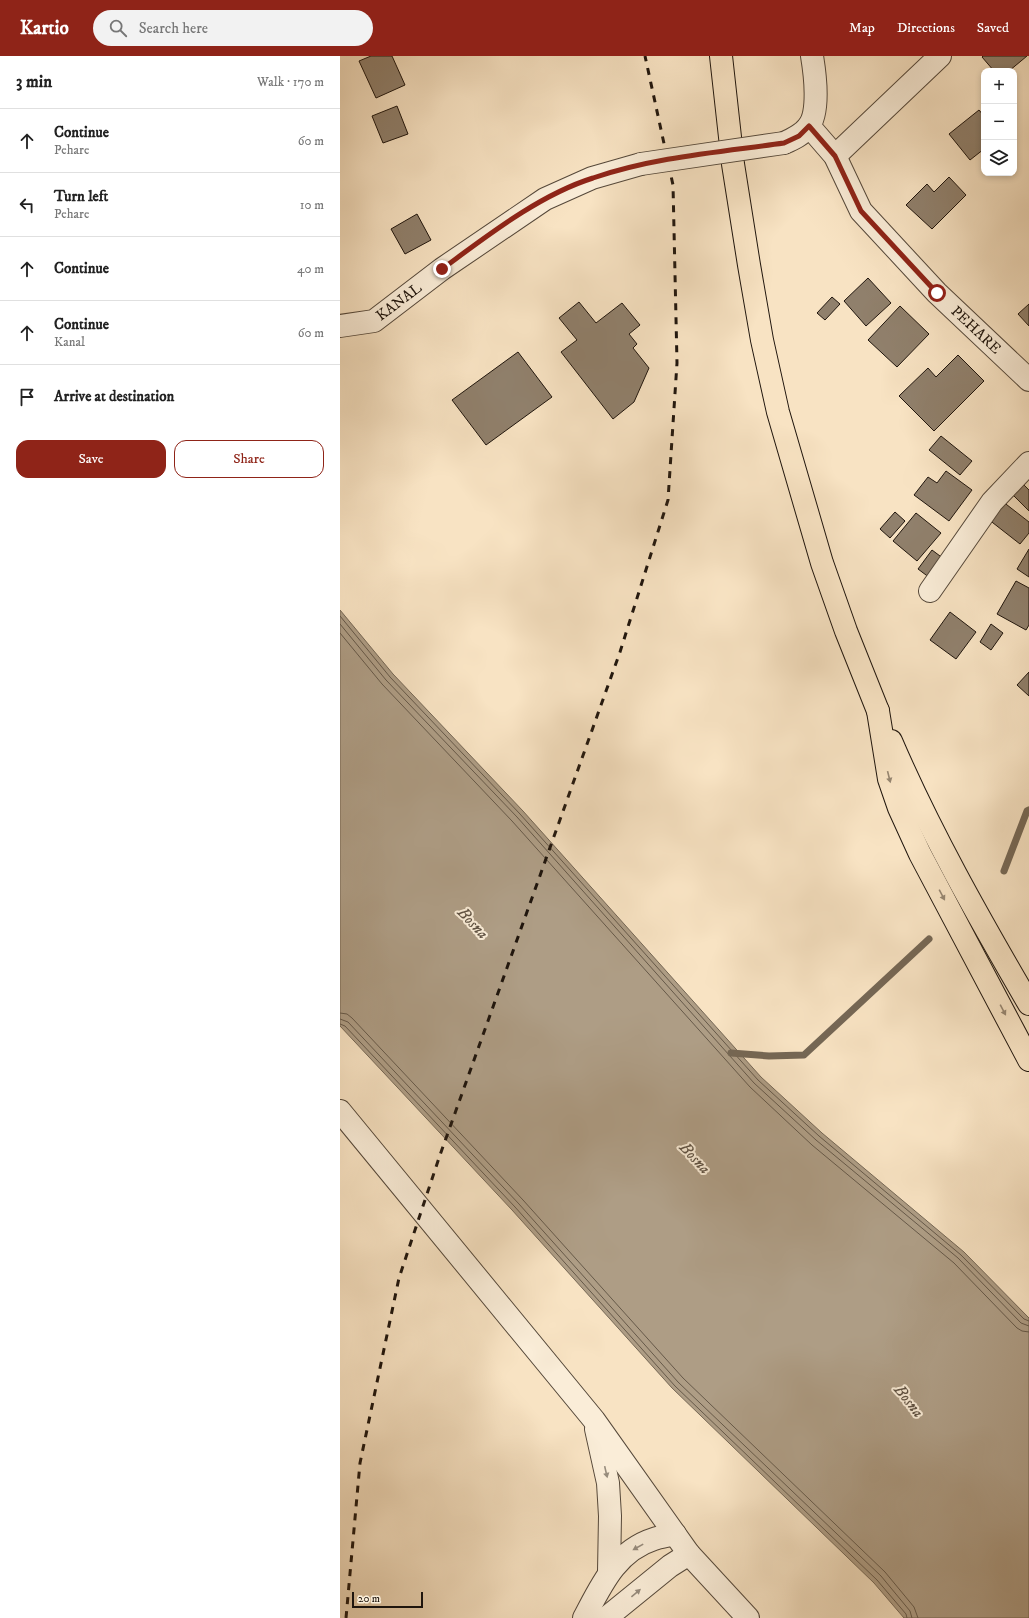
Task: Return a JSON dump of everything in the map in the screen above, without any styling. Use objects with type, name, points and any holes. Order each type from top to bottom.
[{"type":"main road","points":[[721,56],[733,164],[762,340],[778,412],[822,563],[846,631],[907,779],[941,847],[989,936],[1029,1004]]},
{"type":"main road","points":[[878,711],[889,779],[899,808],[920,854],[1029,1060]]},
{"type":"street","points":[[809,126],[815,112],[812,56]]},
{"type":"street","points":[[835,156],[940,56]]},
{"type":"street","name":"KANAL","points":[[340,326],[374,322],[442,269],[545,199],[592,178],[641,164],[784,143],[799,136],[809,126]]},
{"type":"street","name":"PEHARE","points":[[809,126],[835,156],[861,211],[937,293],[1029,380]]},
{"type":"street","points":[[930,592],[992,502],[1029,463]]},
{"type":"street","points":[[340,1111],[594,1420],[689,1554],[748,1618]]},
{"type":"street","points":[[594,1420],[608,1483],[610,1516],[609,1572]]},
{"type":"street","points":[[584,1618],[609,1572],[628,1553],[653,1539],[675,1534]]},
{"type":"street","points":[[606,1618],[670,1566],[689,1554]]},
{"type":"water","name":"Bosna","points":[[340,610],[393,674],[523,811],[761,1077],[822,1133],[964,1252],[1029,1318],[1029,1618],[904,1618],[874,1583],[672,1388],[512,1210],[340,1026]]},
{"type":"building","points":[[371,56],[392,56],[405,85],[376,98],[359,61]]},
{"type":"building","points":[[1027,56],[1013,68],[991,68],[982,57]]},
{"type":"building","points":[[397,106],[408,134],[383,143],[372,116]]},
{"type":"building","points":[[979,110],[981,112],[981,151],[970,160],[949,134]]},
{"type":"building","points":[[949,177],[966,195],[932,229],[906,205],[927,184],[934,192]]},
{"type":"building","points":[[417,214],[431,240],[405,254],[391,229]]},
{"type":"building","points":[[868,278],[891,303],[866,326],[844,301]]},
{"type":"building","points":[[832,297],[840,304],[825,320],[817,313]]},
{"type":"building","points":[[579,302],[596,323],[622,303],[640,325],[629,334],[637,344],[633,348],[649,368],[634,402],[613,419],[561,352],[577,340],[559,318]]},
{"type":"building","points":[[1029,304],[1029,326],[1018,314]]},
{"type":"building","points":[[900,306],[929,334],[897,367],[868,340]]},
{"type":"building","points":[[518,352],[552,397],[486,445],[452,400]]},
{"type":"building","points":[[958,355],[984,381],[934,431],[899,396],[928,368],[936,377]]},
{"type":"building","points":[[941,436],[972,461],[960,475],[929,450]]},
{"type":"building","points":[[946,471],[972,490],[949,521],[914,495],[928,477],[937,483]]},
{"type":"building","points":[[1020,481],[1029,490],[1029,511],[1009,491]]},
{"type":"building","points":[[1002,501],[1029,522],[1029,533],[1020,544],[988,519]]},
{"type":"building","points":[[895,512],[905,521],[890,538],[880,529]]},
{"type":"building","points":[[916,513],[941,533],[917,561],[893,541]]},
{"type":"building","points":[[1029,549],[1029,577],[1017,569]]},
{"type":"building","points":[[932,550],[944,559],[930,578],[918,569]]},
{"type":"building","points":[[1016,581],[1029,588],[1029,625],[1026,630],[997,614]]},
{"type":"building","points":[[950,612],[976,632],[956,659],[930,640]]},
{"type":"building","points":[[991,624],[1003,633],[991,650],[980,642]]},
{"type":"building","points":[[1029,672],[1029,696],[1017,685]]},
{"type":"waterway","points":[[1004,871],[1027,811],[1029,810]]},
{"type":"waterway","points":[[731,1053],[769,1056],[804,1055],[929,939]]},
{"type":"railway","points":[[346,1618],[360,1463],[399,1278],[440,1155],[620,652],[668,500],[677,363],[673,185],[645,56]]},
{"type":"route","points":[[442,269],[545,199],[592,178],[641,164],[784,143],[799,136],[809,126],[835,156],[861,211],[937,293]]}]
